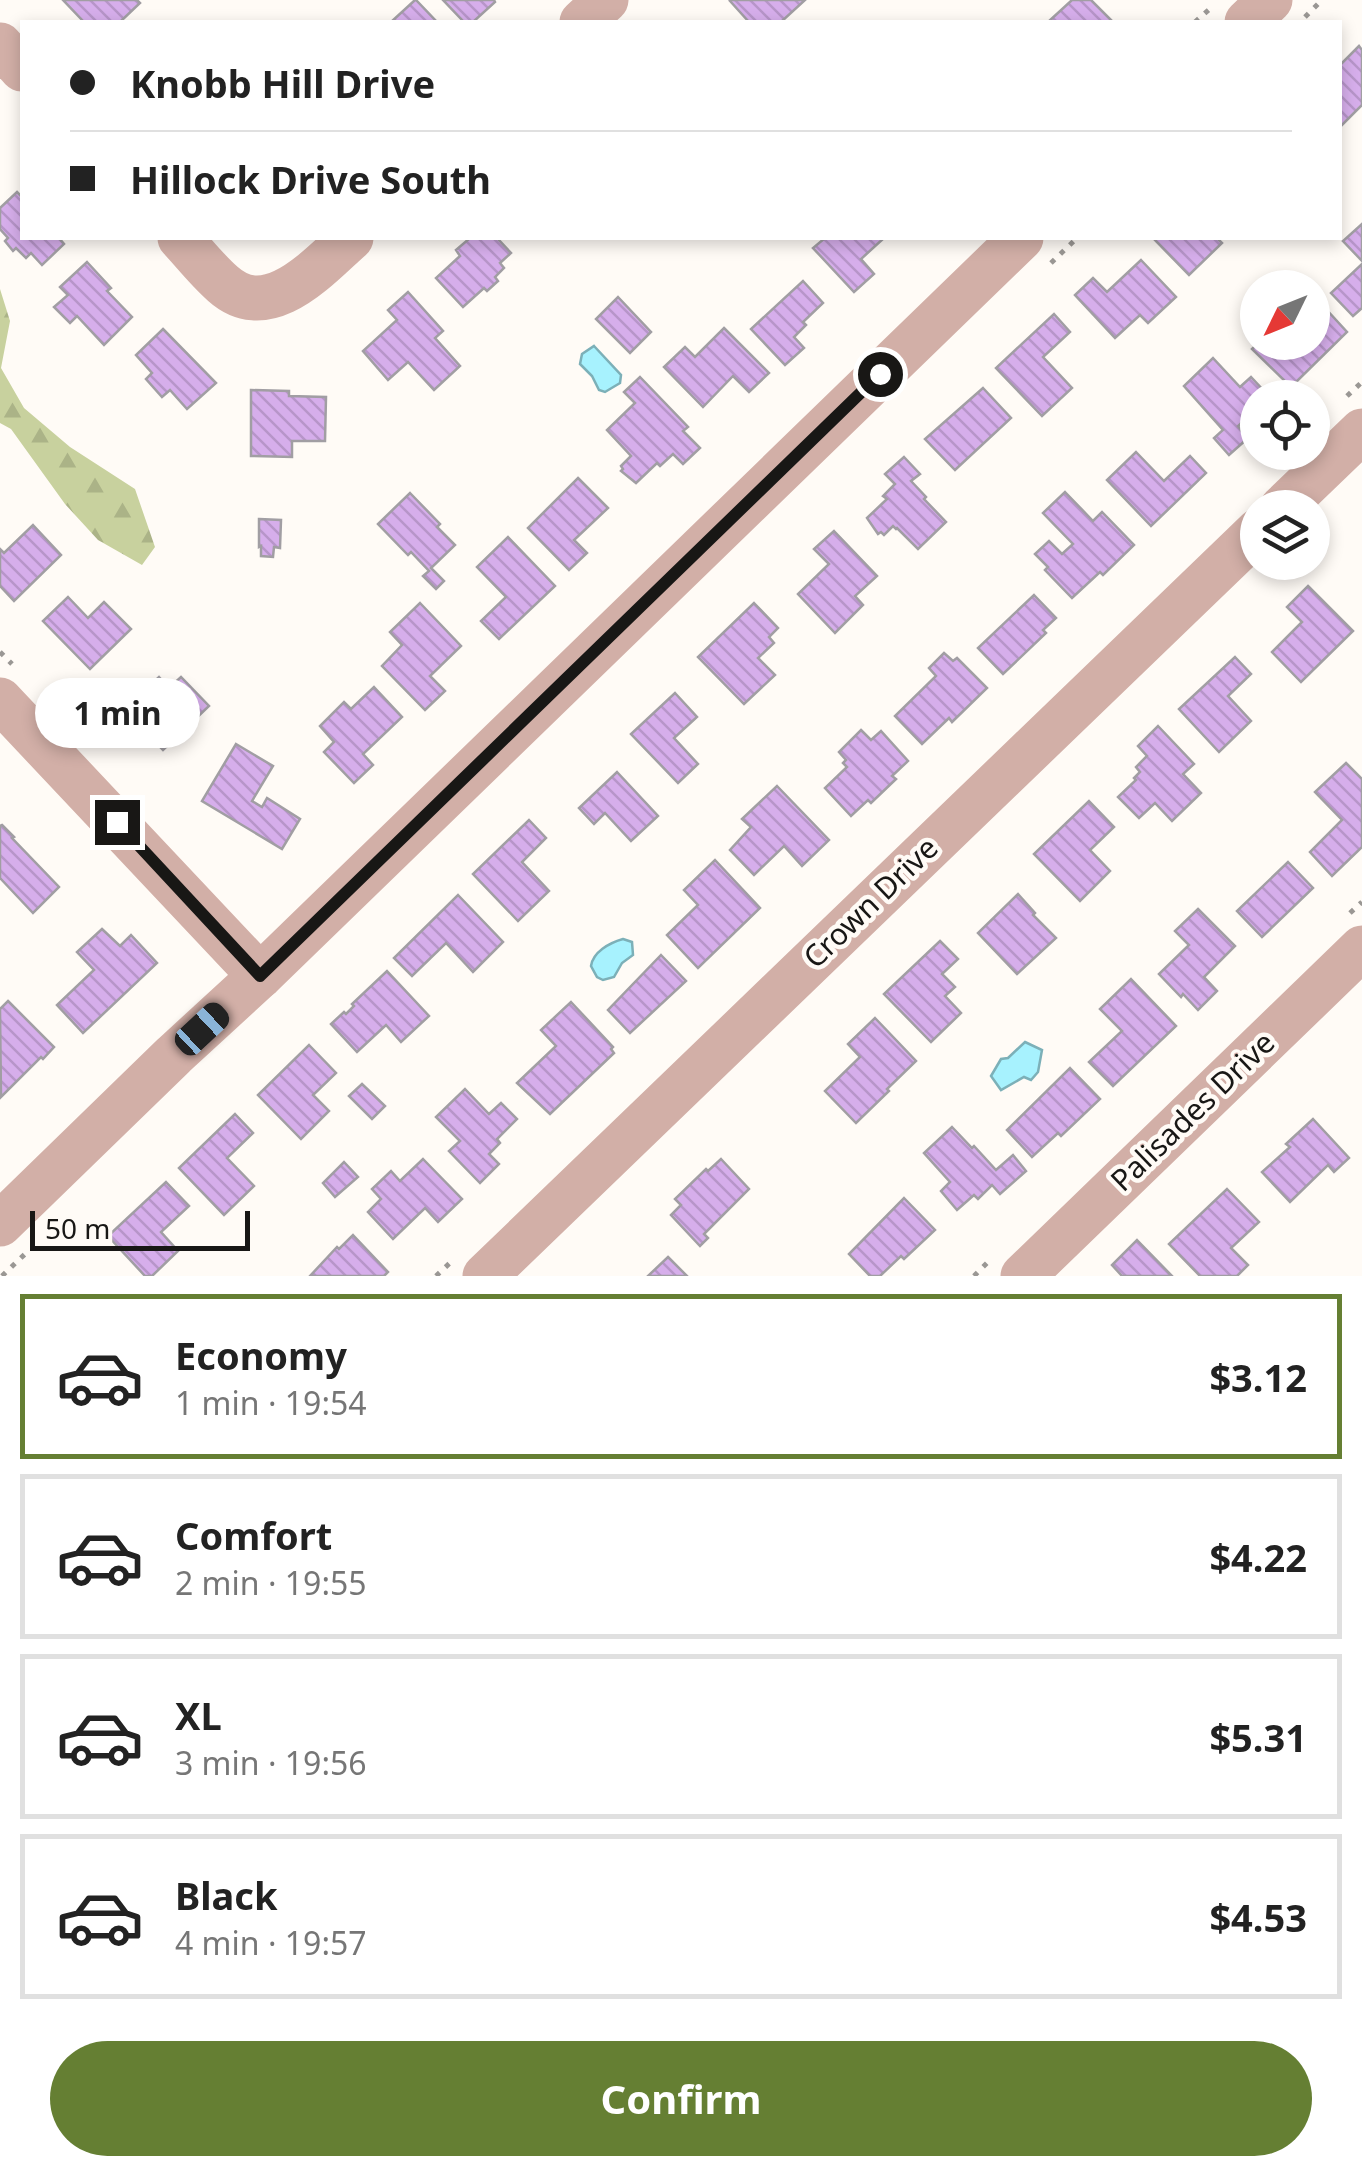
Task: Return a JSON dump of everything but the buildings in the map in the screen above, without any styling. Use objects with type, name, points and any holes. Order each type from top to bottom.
[{"type":"street","points":[[584,20],[606,0]]},
{"type":"street","points":[[1249,20],[1270,0]]},
{"type":"street","points":[[0,44],[20,67]]},
{"type":"street","points":[[182,240],[226,288],[245,296],[267,298],[298,286],[349,240]]},
{"type":"street","points":[[0,1224],[1019,240]]},
{"type":"street","points":[[1301,490],[1362,431]]},
{"type":"street","name":"Crown Drive","points":[[485,1276],[1240,548]]},
{"type":"street","points":[[0,700],[260,976]]},
{"type":"street","name":"Palisades Drive","points":[[1023,1276],[1362,948]]},
{"type":"path","points":[[1198,20],[1219,0]]},
{"type":"path","points":[[1301,20],[1322,0]]},
{"type":"green space","points":[[0,289],[10,321],[1,368],[24,408],[70,447],[135,489],[155,547],[142,565],[98,540],[65,504],[11,429],[0,423]]},
{"type":"water","points":[[594,346],[621,375],[620,383],[605,392],[599,390],[580,364],[582,354]]},
{"type":"water","points":[[623,939],[632,942],[633,955],[622,963],[614,977],[597,977],[591,966],[595,956]]},
{"type":"water","points":[[1025,1042],[1042,1050],[1038,1072],[1031,1080],[1024,1077],[1001,1090],[991,1076],[1001,1059],[1008,1058]]},
{"type":"route","points":[[117,822],[260,976],[880,374]]}]
